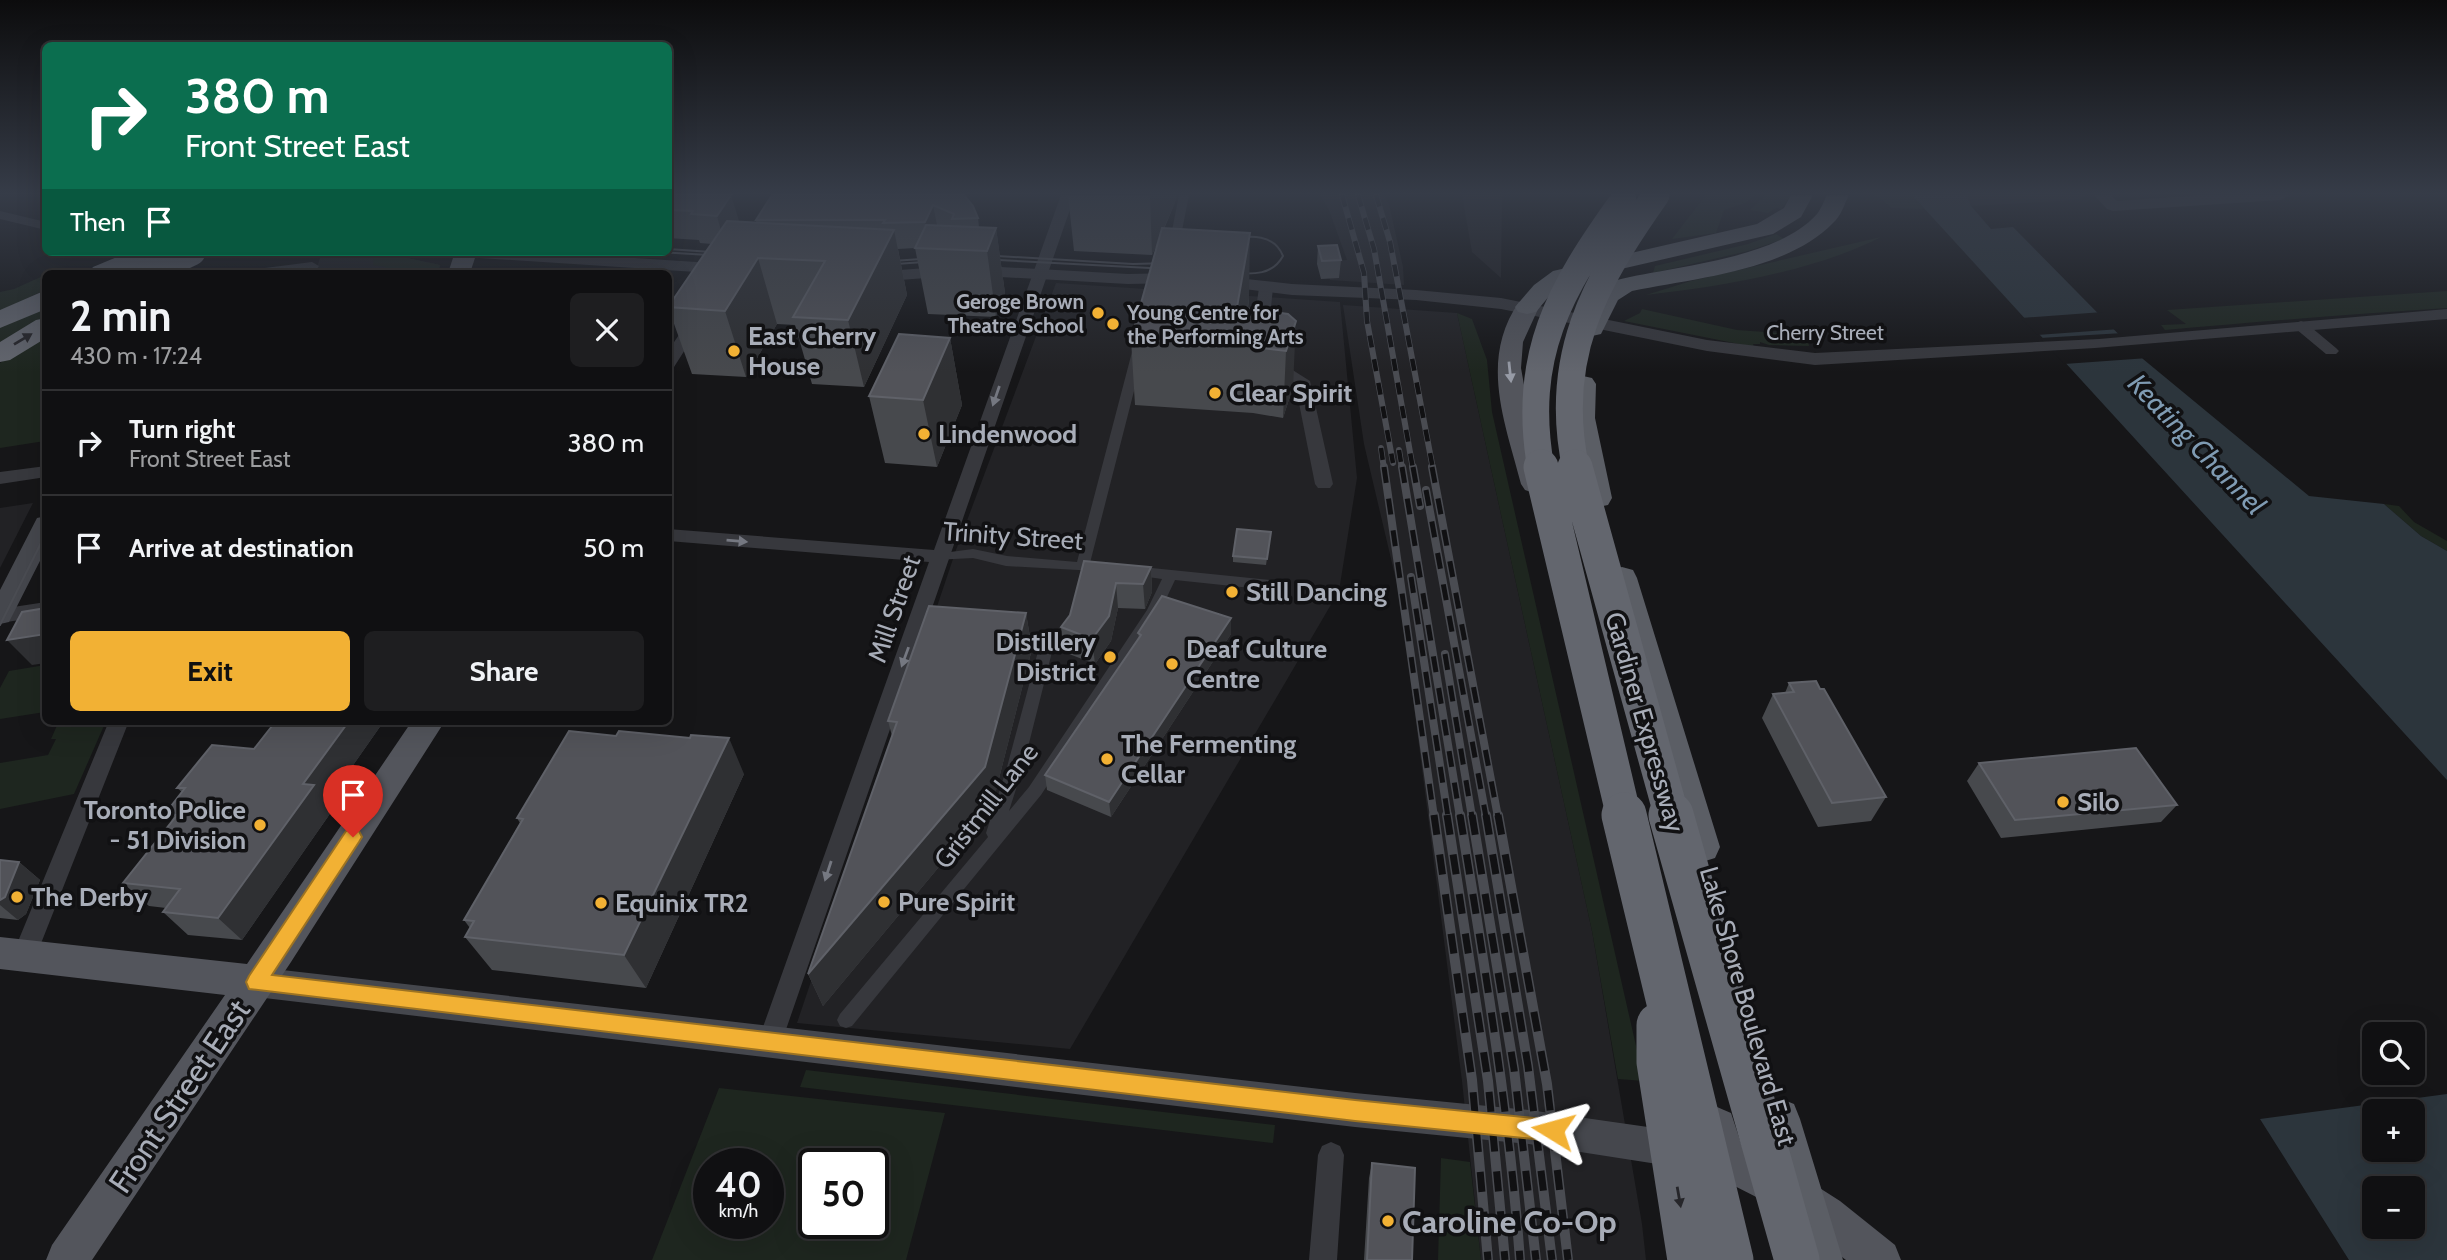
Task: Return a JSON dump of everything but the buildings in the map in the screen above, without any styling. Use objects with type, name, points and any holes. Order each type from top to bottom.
[{"type":"highway","name":"Gardiner Expressway","points":[[1587,254],[1553,313],[1541,351],[1534,413],[1544,483],[1731,1260]]},
{"type":"highway","name":"Gardiner Expressway","points":[[1616,254],[1606,269],[1581,323],[1568,389],[1572,449],[1598,556],[1797,1260]]},
{"type":"highway","name":"Lake Shore Boulevard East","points":[[1527,307],[1542,290],[1561,276],[1657,254]]},
{"type":"highway","name":"Lake Shore Boulevard East","points":[[1763,254],[1613,290],[1595,320],[1583,370],[1582,418],[1596,492],[1652,672],[1805,1201],[1819,1260]]},
{"type":"highway","points":[[109,270],[142,256]]},
{"type":"highway","points":[[154,270],[184,256]]},
{"type":"highway","points":[[0,320],[42,300]]},
{"type":"highway","points":[[0,354],[42,328]]},
{"type":"highway","points":[[1659,959],[1659,1062],[1690,1260]]},
{"type":"highway","points":[[1725,1160],[1749,1260]]},
{"type":"main road","name":"Lake Shore Boulevard East","points":[[1527,307],[1509,351],[1510,377],[1521,432],[1545,526],[1598,653],[1663,899],[1725,1160]]},
{"type":"main road","points":[[0,615],[42,532]]},
{"type":"main road","name":"Front Street East","points":[[67,1260],[426,725]]},
{"type":"main road","points":[[12,954],[1627,1140],[1725,1160],[1760,1173],[1805,1201],[1880,1260]]},
{"type":"street","name":"Mill Street","points":[[770,1041],[925,630],[940,556],[1047,254]]},
{"type":"street","points":[[1158,275],[1172,254]]},
{"type":"street","points":[[528,256],[732,269]]},
{"type":"street","points":[[274,270],[312,263]]},
{"type":"street","name":"Cherry Street","points":[[850,277],[966,270],[1128,279],[1158,275],[1252,290],[1302,290],[1354,298],[1459,305],[1476,302],[1527,307],[1595,320],[1708,347],[1786,358],[1815,359],[2100,343],[2447,314]]},
{"type":"street","points":[[1266,288],[1259,333],[1272,362],[1302,381],[1324,484]]},
{"type":"street","points":[[672,358],[700,314]]},
{"type":"street","points":[[2301,326],[2331,351]]},
{"type":"street","points":[[1082,567],[1139,345]]},
{"type":"street","points":[[0,478],[42,472]]},
{"type":"street","name":"Trinity Street","points":[[672,535],[940,556],[974,554],[993,556],[1006,561],[1270,585]]},
{"type":"street","name":"Gristmill Lane","points":[[846,1020],[991,841],[1035,791],[1153,612],[1171,574]]},
{"type":"street","points":[[0,615],[42,609]]},
{"type":"street","points":[[991,841],[1015,767],[1048,640],[1018,638]]},
{"type":"street","points":[[12,954],[61,866],[117,725]]},
{"type":"street","points":[[1323,1260],[1331,1155]]},
{"type":"shaded area","points":[[1345,254],[1400,254],[1404,285],[1330,280],[1326,262],[1347,260]]},
{"type":"shaded area","points":[[1474,254],[1501,254],[1501,278]]},
{"type":"shaded area","points":[[1707,254],[1736,254],[1653,273],[1655,266]]},
{"type":"shaded area","points":[[1808,254],[1842,254],[1766,276],[1646,295],[1691,281]]},
{"type":"shaded area","points":[[321,256],[398,256],[440,265],[439,270],[316,270]]},
{"type":"shaded area","points":[[374,256],[398,256],[440,265],[439,270],[385,270],[386,267],[373,265]]},
{"type":"shaded area","points":[[42,276],[42,291],[0,311],[0,292]]},
{"type":"shaded area","name":"Distillery District","points":[[1056,283],[1340,302],[1357,478],[1339,591],[1070,1049],[797,1023],[956,550]]},
{"type":"shaded area","points":[[2447,291],[2447,308],[2165,330],[2161,325],[2186,324],[2167,310]]},
{"type":"shaded area","points":[[1343,305],[1457,313],[1592,931],[1646,1260],[1481,1260],[1462,1081],[1400,597],[1364,444]]},
{"type":"shaded area","points":[[42,306],[42,323],[0,347],[0,327]]},
{"type":"shaded area","points":[[1642,309],[1737,330],[1807,335],[1809,346],[1769,345],[1760,342],[1753,344],[1754,347],[1624,321],[1640,313]]},
{"type":"shaded area","points":[[1457,313],[1472,319],[1487,360],[1492,412],[1644,1081],[1618,1079],[1592,931]]},
{"type":"shaded area","points":[[42,337],[42,441],[0,448],[0,363]]},
{"type":"shaded area","points":[[33,503],[0,568],[0,508]]},
{"type":"shaded area","points":[[2384,504],[2399,506],[2414,522],[2447,541],[2447,551],[2421,536]]},
{"type":"shaded area","points":[[42,666],[42,712],[0,719],[0,688],[9,671]]},
{"type":"shaded area","points":[[57,725],[104,725],[74,794],[0,809],[0,763],[48,755],[56,739],[51,739]]},
{"type":"shaded area","points":[[806,1070],[1275,1125],[1273,1143],[800,1087]]},
{"type":"shaded area","points":[[719,1088],[945,1113],[906,1260],[652,1260],[693,1155],[693,1239],[784,1239],[784,1148],[696,1148]]},
{"type":"shaded area","points":[[1441,1158],[1470,1162],[1481,1260],[1438,1260]]},
{"type":"water","name":"Keating Channel","points":[[1966,254],[2039,254],[2143,359],[2309,496],[2384,504],[2421,536],[2447,551],[2447,780]]},
{"type":"water","points":[[2447,1094],[2447,1260],[2349,1260],[2260,1119],[2362,1105],[2362,1162],[2425,1162],[2425,1099],[2410,1099]]},
{"type":"pier","points":[[2103,312],[2120,329],[2037,335],[2021,318]]},
{"type":"pier","points":[[2123,333],[2148,358],[2064,364],[2040,338]]},
{"type":"tram line","points":[[689,254],[725,256]]},
{"type":"tram line","points":[[1232,273],[1267,270],[1278,263],[1282,254]]},
{"type":"tram line","points":[[980,255],[1133,264],[1169,263]]},
{"type":"tram line","points":[[170,270],[177,256]]},
{"type":"tram line","points":[[879,262],[935,258]]},
{"type":"tram line","points":[[980,259],[1169,269]]},
{"type":"tram line","points":[[882,265],[938,261]]},
{"type":"tram line","points":[[0,625],[42,541]]},
{"type":"railway","points":[[1359,254],[1364,273],[1367,321],[1393,463]]},
{"type":"railway","points":[[1375,254],[1413,469]]},
{"type":"railway","points":[[1392,254],[1433,469]]},
{"type":"railway","points":[[1381,448],[1384,469]]},
{"type":"railway","points":[[1399,450],[1402,469]]},
{"type":"railway","points":[[1384,467],[1434,817]]},
{"type":"railway","points":[[1402,467],[1460,817]]},
{"type":"railway","points":[[1413,467],[1420,506]]},
{"type":"railway","points":[[1432,467],[1498,817]]},
{"type":"railway","points":[[1426,490],[1486,817]]},
{"type":"railway","points":[[1411,577],[1448,817]]},
{"type":"railway","points":[[1445,654],[1472,817]]},
{"type":"railway","points":[[1434,815],[1472,1080],[1488,1260]]},
{"type":"railway","points":[[1447,815],[1488,1081],[1505,1260]]},
{"type":"railway","points":[[1460,815],[1503,1092],[1520,1260]]},
{"type":"railway","points":[[1472,815],[1514,1069],[1536,1260]]},
{"type":"railway","points":[[1486,815],[1528,1066],[1552,1260]]},
{"type":"railway","points":[[1498,815],[1547,1084],[1568,1260]]},
{"type":"place","name":"Geroge Brown Theatre School","points":[[1098,313]]},
{"type":"place","name":"Young Centre for the Performing Arts","points":[[1113,324]]},
{"type":"place","name":"East Cherry House","points":[[734,351]]},
{"type":"place","name":"Clear Spirit","points":[[1215,393]]},
{"type":"place","name":"Lindenwood","points":[[924,434]]},
{"type":"place","name":"Still Dancing","points":[[1232,592]]},
{"type":"place","name":"Distillery District","points":[[1110,657]]},
{"type":"place","name":"Deaf Culture Centre","points":[[1172,664]]},
{"type":"place","name":"The Fermenting Cellar","points":[[1107,759]]},
{"type":"place","name":"Silo","points":[[2063,802]]},
{"type":"place","name":"Toronto Police - 51 Division","points":[[260,825]]},
{"type":"place","name":"The Derby","points":[[17,897]]},
{"type":"place","name":"Pure Spirit","points":[[884,902]]},
{"type":"place","name":"Equinix TR2","points":[[601,903]]},
{"type":"place","name":"Caroline Co-Op","points":[[1388,1221]]},
{"type":"route","points":[[353,837],[256,982],[1355,1110],[1553,1130]]}]
